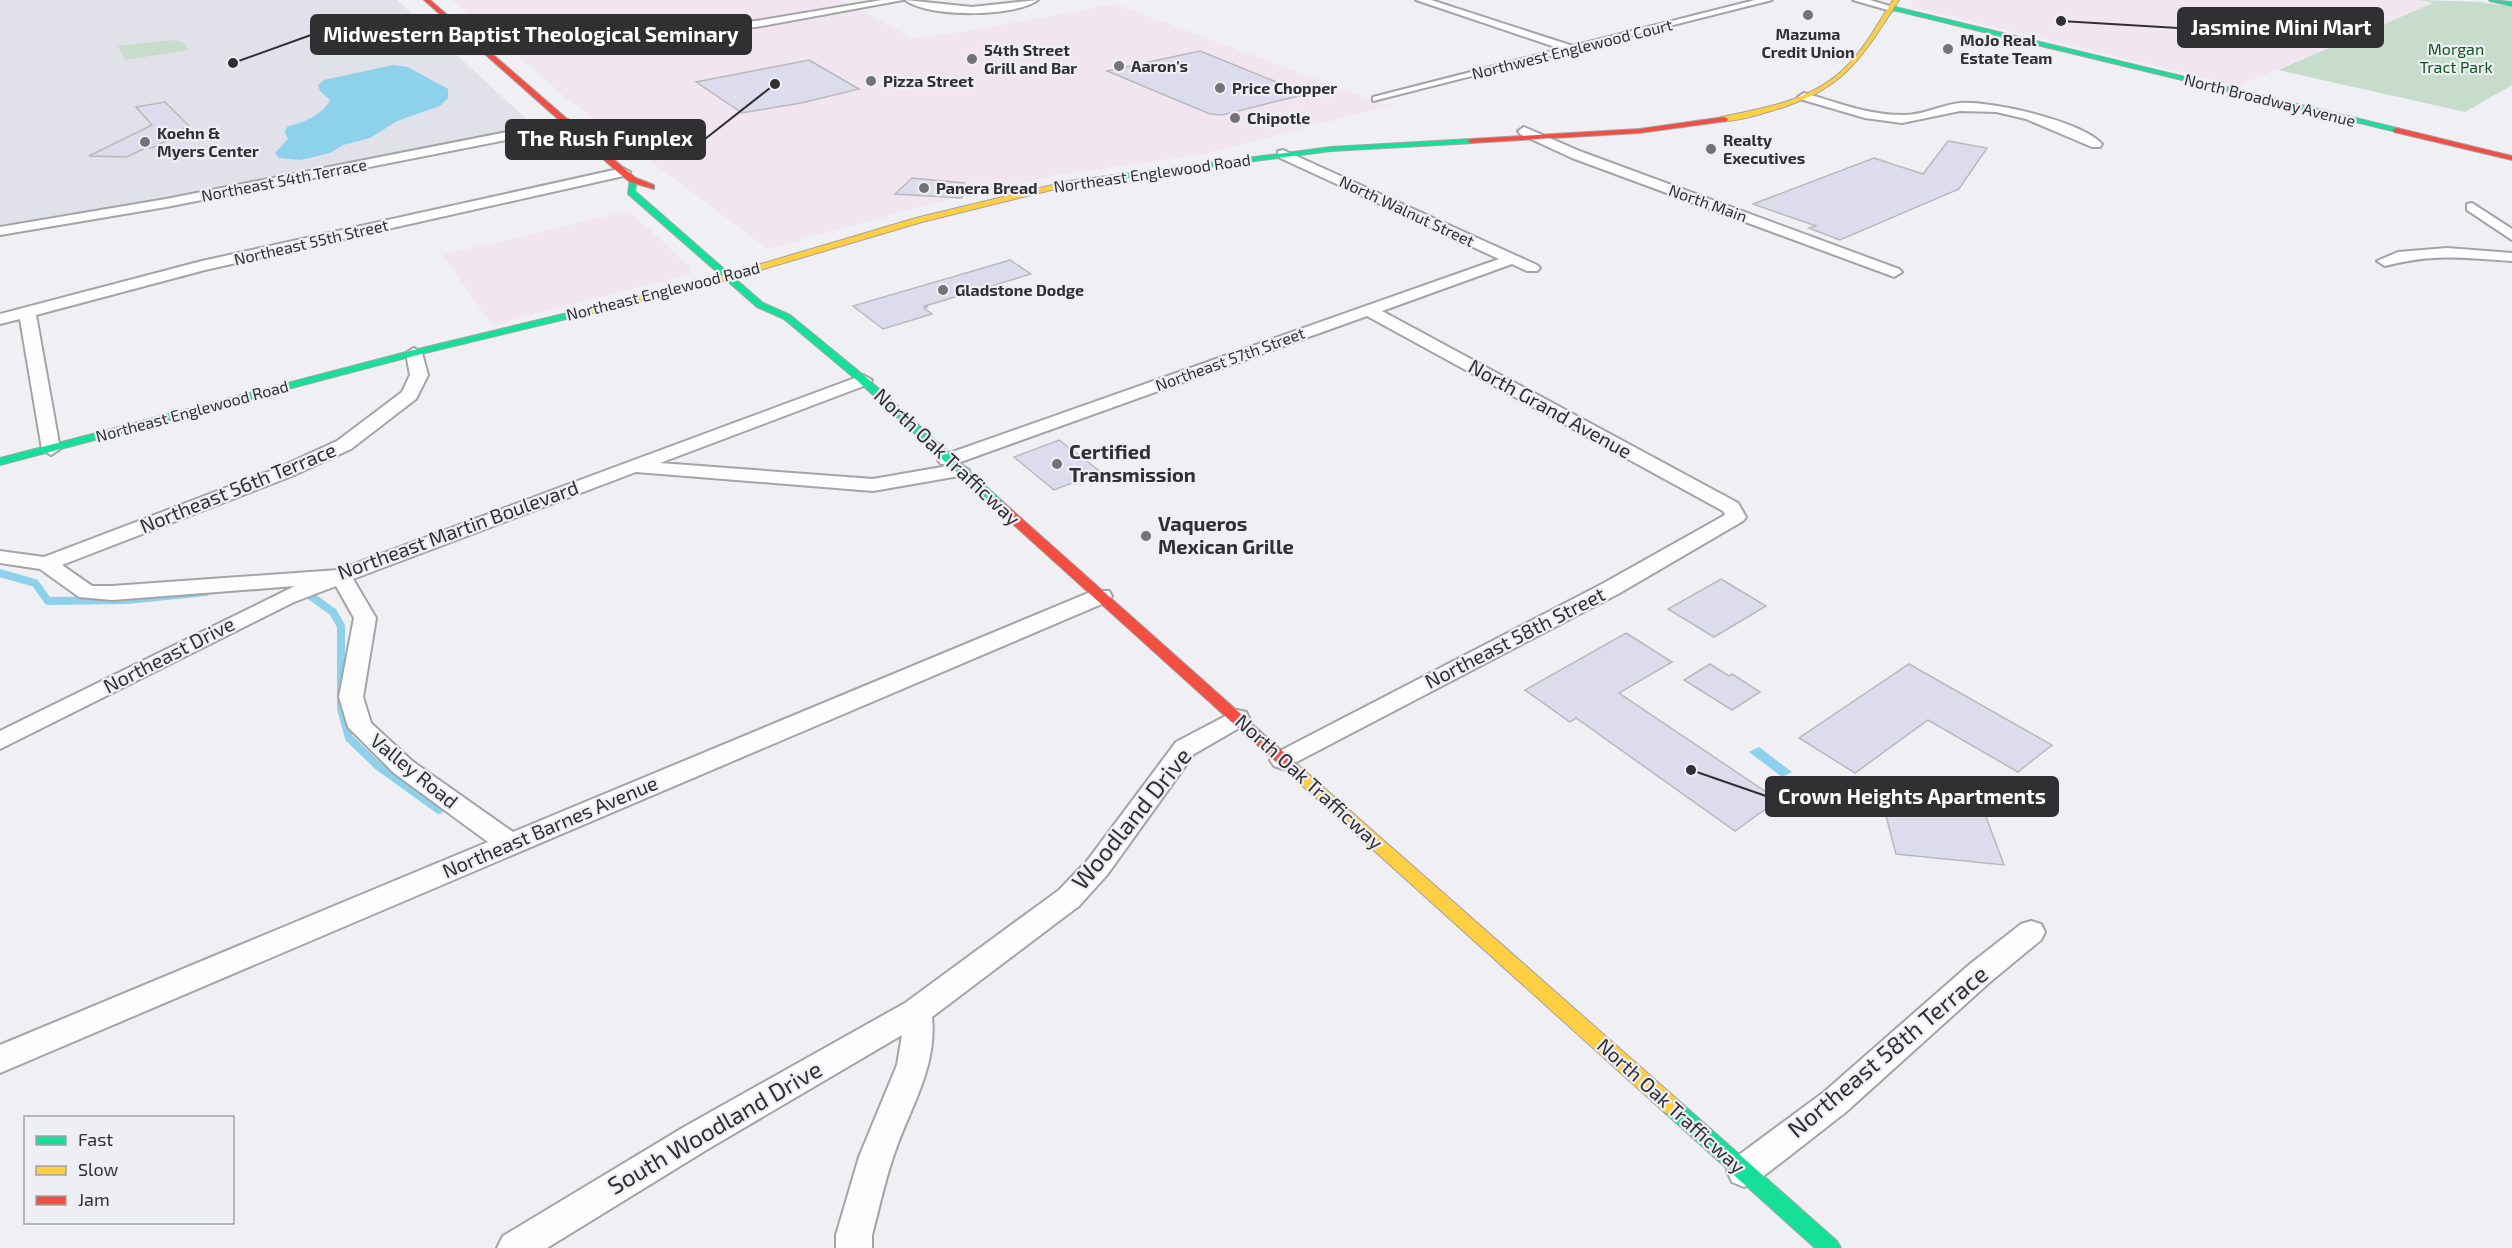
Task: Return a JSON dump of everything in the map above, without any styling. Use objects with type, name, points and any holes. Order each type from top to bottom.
[{"type":"main road","name":"North Oak Trafficway","points":[[427,0],[628,176],[653,187],[662,195]]},
{"type":"main road","points":[[2492,0],[2512,4]]},
{"type":"main road","points":[[1859,19],[1868,1]]},
{"type":"main road","name":"Northeast Englewood Road","points":[[0,462],[414,353],[727,277],[919,220],[1064,184],[1331,149],[1639,131],[1736,117],[1804,97],[1843,72],[1860,54],[1894,4]]},
{"type":"main road","name":"North Broadway Avenue","points":[[1894,4],[1937,21],[2029,41],[2512,158]]},
{"type":"main road","name":"North Broadway Avenue","points":[[1894,4],[2029,41]]},
{"type":"main road","points":[[1883,20],[1937,21]]},
{"type":"main road","name":"Northeast Englewood Road","points":[[1331,149],[1404,136],[1638,123],[1733,106],[1773,93]]},
{"type":"main road","name":"North Oak Trafficway","points":[[628,176],[632,192],[727,277],[760,305],[787,318],[863,380],[953,465],[1830,1248]]},
{"type":"main road","name":"North Oak Trafficway","points":[[733,258],[780,300],[787,318]]},
{"type":"street","points":[[476,43],[568,29],[689,29],[746,26],[898,0]]},
{"type":"street","points":[[910,0],[935,8],[958,9],[995,7],[1033,0]]},
{"type":"street","points":[[1425,1],[1440,0]]},
{"type":"street","name":"Northwest Englewood Court","points":[[1377,99],[1767,0]]},
{"type":"street","points":[[1425,1],[1571,49]]},
{"type":"street","name":"North Broadway Avenue","points":[[1868,1],[1894,4]]},
{"type":"street","points":[[1804,97],[1864,114],[1900,119],[1922,118],[1963,107],[2002,109],[2043,120],[2096,144]]},
{"type":"street","name":"Northeast 54th Terrace","points":[[0,231],[166,203],[568,124]]},
{"type":"street","name":"North Main","points":[[1524,131],[1577,155],[1894,272]]},
{"type":"street","name":"North Walnut Street","points":[[1283,154],[1532,268]]},
{"type":"street","name":"Northeast 55th Street","points":[[0,319],[202,266],[628,176]]},
{"type":"street","points":[[2472,207],[2512,236]]},
{"type":"street","points":[[2385,261],[2393,257],[2422,253],[2512,257]]},
{"type":"street","name":"Northeast 57th Street","points":[[953,465],[1368,310],[1512,259]]},
{"type":"street","name":"North Grand Avenue","points":[[1368,310],[1731,507]]},
{"type":"street","points":[[27,312],[51,448]]},
{"type":"street","name":"Northeast 56th Terrace","points":[[46,564],[285,472],[344,445],[394,410],[410,395],[419,375],[414,353]]},
{"type":"street","name":"Northeast Martin Boulevard","points":[[0,557],[46,564],[87,592],[112,593],[341,576],[863,380]]},
{"type":"street","name":"Northeast Martin Boulevard","points":[[634,466],[873,485],[953,465]]},
{"type":"street","name":"Northeast 58th Street","points":[[1283,760],[1629,578],[1736,517],[1731,507]]},
{"type":"street","name":"Northeast Drive","points":[[0,741],[286,597],[341,576]]},
{"type":"street","name":"Valley Road","points":[[341,576],[364,618],[351,697],[360,727],[403,767],[510,844]]},
{"type":"street","name":"Northeast Barnes Avenue","points":[[0,1059],[1101,596]]},
{"type":"street","name":"Woodland Drive","points":[[916,1012],[1069,898],[1097,868],[1185,748],[1237,718]]},
{"type":"street","name":"Northeast 58th Terrace","points":[[1744,1171],[1835,1102],[1980,973],[2031,932]]},
{"type":"street","points":[[854,1248],[854,1235],[879,1148],[918,1051],[920,1030],[916,1012]]},
{"type":"street","name":"South Woodland Drive","points":[[515,1248],[696,1138],[916,1012]]},
{"type":"shaded area","points":[[0,0],[397,0],[534,126],[115,208],[0,227]]},
{"type":"shaded area","points":[[452,0],[840,0],[913,38],[969,31],[1115,4],[1389,106],[1200,155],[1058,175],[927,205],[768,249],[566,98]]},
{"type":"shaded area","points":[[1913,0],[2419,0],[2435,3],[2238,86],[1915,8],[1910,6]]},
{"type":"shaded area","points":[[629,211],[688,265],[691,274],[492,325],[442,255]]},
{"type":"green space","name":"Morgan Tract Park","points":[[2419,0],[2481,2],[2512,7],[2512,85],[2465,112],[2278,70],[2433,3]]},
{"type":"green space","points":[[172,40],[184,43],[188,50],[125,60],[118,46]]},
{"type":"water","points":[[393,65],[408,67],[448,89],[448,98],[440,106],[397,121],[370,138],[343,145],[330,153],[301,160],[279,158],[275,153],[288,139],[285,132],[287,127],[312,118],[327,106],[330,100],[320,91],[318,85],[324,80]]},
{"type":"water","points":[[1759,747],[1792,772],[1782,777],[1749,752]]},
{"type":"building","name":"Price Chopper","points":[[1200,51],[1306,94],[1222,115],[1210,114],[1107,71]]},
{"type":"building","points":[[809,60],[859,89],[801,103],[742,113],[696,82]]},
{"type":"building","name":"Koehn & Myers Center","points":[[165,102],[189,126],[183,129],[189,129],[152,148],[145,148],[127,157],[89,156],[152,125],[136,107]]},
{"type":"building","points":[[1948,141],[1987,148],[1959,189],[1840,240],[1809,228],[1816,226],[1753,204],[1874,158],[1923,174]]},
{"type":"building","name":"Panera Bread","points":[[912,178],[964,183],[962,198],[895,194]]},
{"type":"building","name":"Gladstone Dodge","points":[[1010,260],[1031,274],[925,306],[927,307],[924,308],[932,314],[883,329],[853,306]]},
{"type":"building","name":"Certified Transmission","points":[[1059,440],[1101,472],[1054,490],[1014,457]]},
{"type":"building","points":[[1721,579],[1766,606],[1714,637],[1668,609]]},
{"type":"building","points":[[1626,633],[1672,662],[1619,693],[1778,800],[1735,831],[1576,718],[1570,722],[1525,690]]},
{"type":"building","points":[[1710,664],[1729,676],[1732,674],[1760,692],[1732,710],[1684,680]]},
{"type":"building","points":[[1909,664],[2052,745],[2018,772],[1928,720],[1855,773],[1799,738]]},
{"type":"building","points":[[1883,804],[1985,814],[2004,865],[1896,854]]},
{"type":"waterway","points":[[0,573],[35,583],[48,601],[127,600],[206,592]]},
{"type":"waterway","points":[[308,594],[333,612],[341,626],[341,709],[349,738],[378,766],[439,810]]},
{"type":"traffic: fast","points":[[2492,0],[2512,4]]},
{"type":"traffic: fast","points":[[1891,8],[2397,130]]},
{"type":"traffic: fast","points":[[1069,183],[1331,149],[1471,141]]},
{"type":"traffic: fast","points":[[633,180],[631,192],[760,305],[787,317],[863,380],[998,504]]},
{"type":"traffic: fast","points":[[0,462],[414,353],[592,310]]},
{"type":"traffic: fast","points":[[1671,1106],[1830,1248]]},
{"type":"traffic: slow","points":[[1724,119],[1779,107],[1806,97],[1830,84],[1859,56],[1896,0]]},
{"type":"traffic: slow","points":[[592,310],[727,277],[919,220],[1069,183]]},
{"type":"traffic: slow","points":[[1292,768],[1671,1106]]},
{"type":"traffic: jam","points":[[427,0],[623,172],[633,180],[651,187]]},
{"type":"traffic: jam","points":[[1471,141],[1639,131],[1724,119]]},
{"type":"traffic: jam","points":[[2397,130],[2512,158]]},
{"type":"traffic: jam","points":[[998,504],[1292,768]]},
{"type":"place","name":"Mazuma Credit Union","points":[[1808,15]]},
{"type":"place","name":"Jasmine Mini Mart","points":[[2061,21]]},
{"type":"place","name":"MoJo Real Estate Team","points":[[1948,49]]},
{"type":"place","name":"54th Street Grill and Bar","points":[[972,59]]},
{"type":"place","name":"Midwestern Baptist Theological Seminary","points":[[233,63]]},
{"type":"place","name":"Aaron's","points":[[1119,66]]},
{"type":"place","name":"Pizza Street","points":[[871,81]]},
{"type":"place","name":"The Rush Funplex","points":[[775,84]]},
{"type":"place","name":"Price Chopper","points":[[1220,88]]},
{"type":"place","name":"Chipotle","points":[[1235,118]]},
{"type":"place","name":"Koehn & Myers Center","points":[[145,142]]},
{"type":"place","name":"Realty Executives","points":[[1711,149]]},
{"type":"place","name":"Panera Bread","points":[[924,188]]},
{"type":"place","name":"Gladstone Dodge","points":[[943,290]]},
{"type":"place","name":"Certified Transmission","points":[[1057,464]]},
{"type":"place","name":"Vaqueros Mexican Grille","points":[[1146,536]]},
{"type":"place","name":"Crown Heights Apartments","points":[[1691,770]]}]
